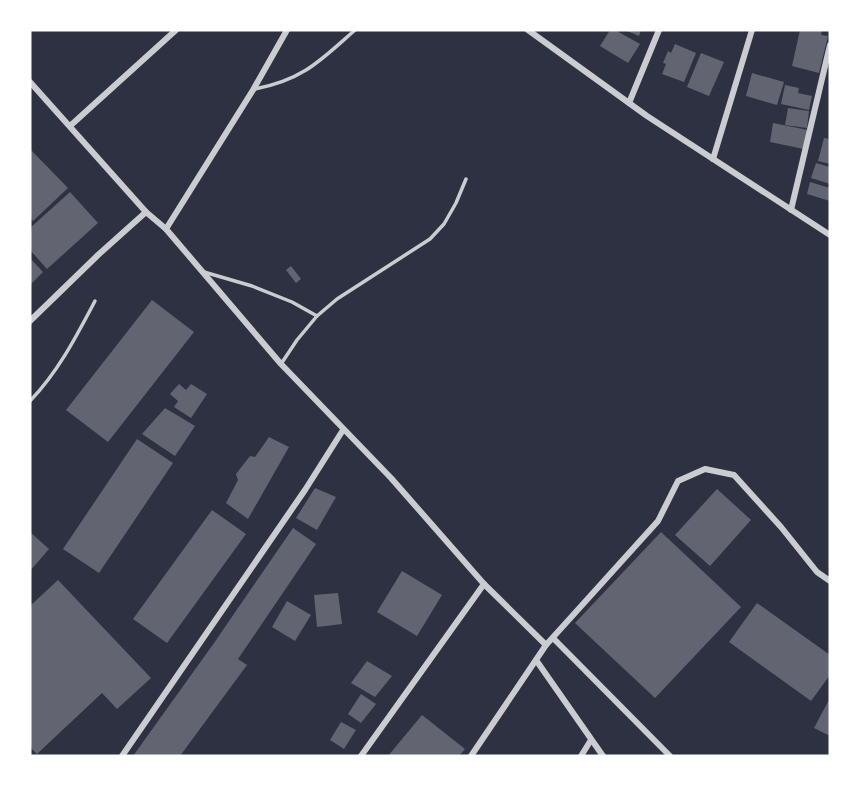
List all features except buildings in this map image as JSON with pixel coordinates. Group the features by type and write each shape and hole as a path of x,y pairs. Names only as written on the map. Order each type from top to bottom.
{"street":[{"path":"70,126 176,30"},
{"path":"166,229 253,90 287,30"},
{"path":"528,30 629,103 830,235"},
{"path":"629,103 659,30"},
{"path":"713,159 752,30"},
{"path":"791,210 830,45"},
{"path":"30,82 146,212 166,229 281,364 391,478 484,584 546,645"},
{"path":"30,321 146,212"},
{"path":"122,756 305,490 343,430"},
{"path":"471,756 546,645 658,521 678,481 705,469 734,475 817,572 830,580"},
{"path":"361,756 484,584"},
{"path":"553,638 670,756"},
{"path":"536,660 604,756"},
{"path":"581,756 592,740"}],"lane":[{"path":"253,90 290,80 318,63 355,30"},
{"path":"281,364 317,316 337,299 430,239 444,224 466,179"},
{"path":"202,271 252,286 317,316"},
{"path":"30,401 60,363 95,301"}]}
